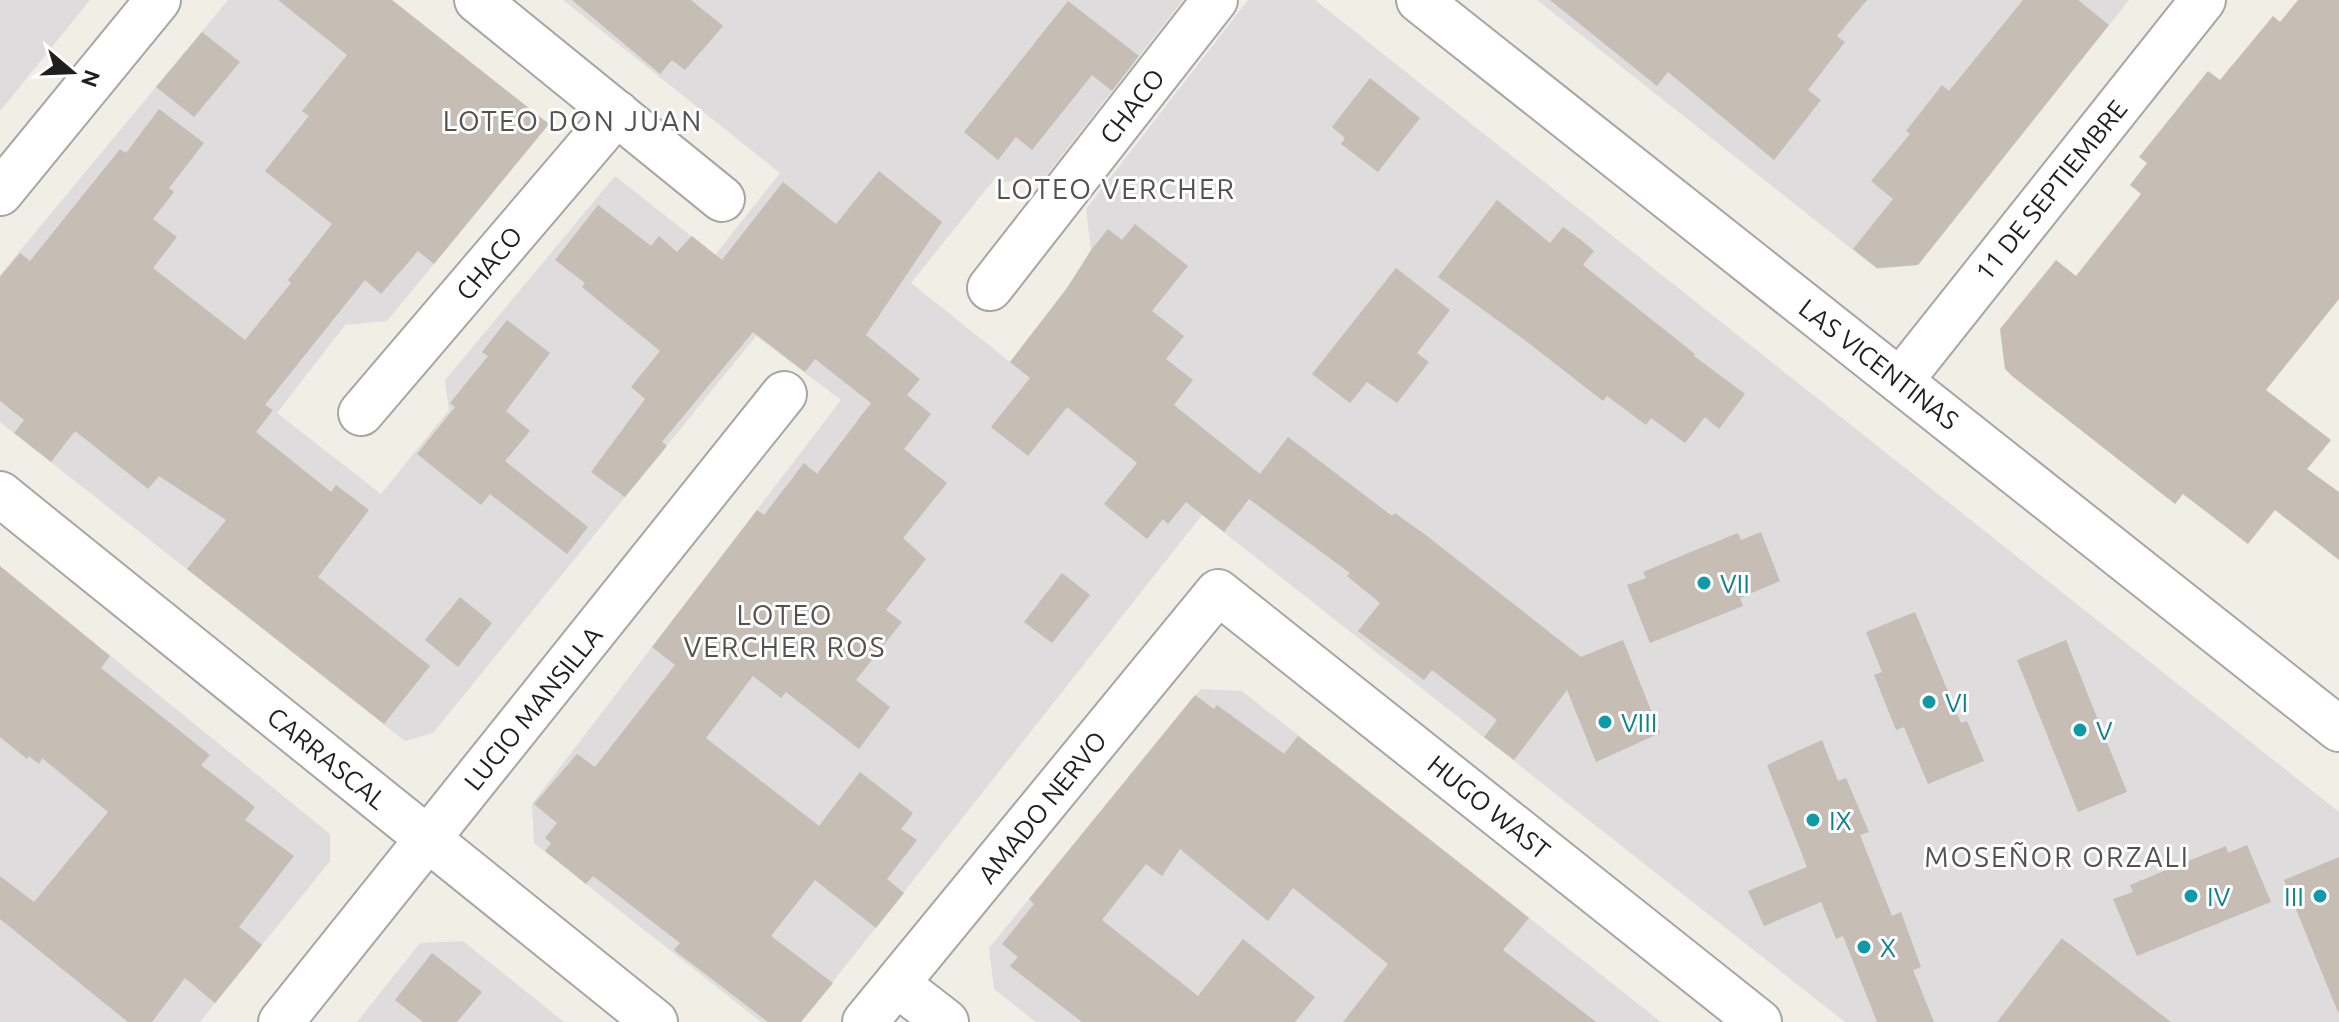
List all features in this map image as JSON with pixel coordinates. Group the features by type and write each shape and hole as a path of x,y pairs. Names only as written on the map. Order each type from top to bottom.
{"street":[{"path":"0,193 158,0"},
{"path":"477,0 722,199"},
{"name":"CHACO","path":"990,288 1215,0"},
{"name":"LAS VICENTINAS","path":"1419,0 2339,729"},
{"name":"11 DE SEPTIEMBRE","path":"1900,381 2203,0"},
{"name":"CHACO","path":"361,413 617,113"},
{"name":"LUCIO MANSILLA","path":"281,1022 784,394"},
{"name":"CARRASCAL","path":"0,494 655,1022"},
{"name":"AMADO NERVO","path":"865,1022 1218,592"},
{"name":"HUGO WAST","path":"1218,592 1759,1022"},
{"path":"897,984 946,1022"}],"shaded area":[{"path":"0,0 90,0 0,111"},
{"path":"228,0 392,0 549,124 387,321 345,325 277,413 381,494 449,410 445,380 615,176 715,255 780,173 563,0 1183,0 1045,177 1004,182 996,177 911,283 1010,362 1094,253 1091,250 1086,209 1248,0 1315,0 2339,812 2339,1022 2171,1022 2063,938 1997,1022 1845,1022 1202,515 801,1022 761,1022 534,843 532,804 841,400 756,336 433,733 405,741 0,422 0,275"},
{"path":"1537,0 2129,0 1918,265 1877,269"},
{"path":"0,566 330,834 330,861 200,1022 0,1022"},
{"path":"1201,689 1242,691 1661,1022 1036,1022 994,989 989,948"},
{"path":"463,941 564,1022 357,1022 420,943"}],"building":[{"path":"278,0 392,0 549,124 434,264 418,251 381,294 365,280 265,405 273,410 256,432 331,492 336,485 369,510 318,577 430,666 384,724 187,569 226,520 159,476 148,489 75,431 51,462 14,433 24,420 0,401 0,277 20,253 30,261 120,149 126,153 159,109 204,143 169,188 174,192 153,219 177,237 153,268 245,340 291,283 288,280 332,224 265,171 309,116 302,111 347,55"},
{"path":"572,0 691,0 723,26 685,70 672,60 660,74"},
{"path":"1550,0 1867,0 1837,36 1845,42 1808,90 1821,100 1774,160 1668,72 1657,86"},
{"path":"2023,0 2078,0 2109,25 1918,265 1877,268 1853,249 1893,199 1871,181 1910,134 1906,131 1942,85 1949,91"},
{"path":"2298,0 2339,0 2339,299 2266,390 2331,440 2307,469 2339,492 2339,560 2275,510 2248,544 2183,494 2175,504 2005,369 2000,329 2056,260 2076,276 2141,194 2130,185 2147,163 2139,157 2208,71 2220,80 2273,16 2280,22"},
{"path":"1068,1 1139,56 1112,91 1092,75 1032,150 1016,137 998,160 964,132"},
{"path":"202,32 240,62 194,117 156,87"},
{"path":"1370,78 1420,118 1378,172 1341,144 1345,138 1332,127"},
{"path":"879,171 942,222 866,335 920,379 907,395 931,414 904,449 947,483 903,538 926,559 886,610 902,622 856,680 890,707 859,749 786,692 781,698 753,676 706,738 819,826 860,772 913,813 901,829 917,840 887,879 904,893 876,928 815,880 771,936 833,983 801,1022 768,1022 674,950 680,943 593,876 586,884 545,851 551,843 545,838 557,823 534,804 577,754 595,767 675,665 652,647 757,510 764,515 804,463 817,474 871,403 815,359 805,372 753,332 662,442 667,446 625,497 591,472 645,399 631,387 660,351 582,287 585,283 555,260 598,205 651,246 659,236 677,252 692,236 722,260 783,182 836,224"},
{"path":"1497,200 1550,243 1563,227 1580,239 1594,251 1583,265 1745,394 1719,429 1705,417 1685,443 1651,418 1646,425 1607,396 1603,401 1438,277"},
{"path":"1135,224 1188,266 1152,311 1184,336 1166,359 1193,380 1174,405 1260,474 1288,437 1392,516 1395,513 1427,536 1581,657 1623,640 1660,733 1596,762 1567,690 1514,760 1484,737 1497,720 1432,670 1424,680 1358,631 1380,603 1347,576 1350,573 1249,499 1224,532 1186,502 1168,524 1163,519 1147,539 1104,504 1137,463 1067,407 1028,456 991,427 1030,378 1010,362 1108,229 1122,240"},
{"path":"1396,268 1450,310 1417,353 1429,362 1397,403 1367,382 1350,403 1312,374"},
{"path":"507,320 550,353 506,411 530,431 505,461 588,527 567,554 490,494 481,505 417,454 455,407 450,403 488,356 482,352"},
{"name":"VII","path":"1761,532 1780,581 1740,598 1743,606 1650,643 1627,585 1646,578 1643,572 1738,533 1741,540"},
{"path":"0,566 110,656 101,668 210,755 201,765 255,807 245,820 294,856 239,927 262,945 215,1003 185,978 152,1022 128,1022 0,919 0,876 34,902 108,812 42,758 39,764 29,756 27,759 0,737"},
{"path":"1062,573 1090,595 1052,643 1024,622"},
{"path":"460,597 492,623 458,667 425,640"},
{"name":"VI","path":"1915,612 1961,723 1967,721 1984,761 1928,784 1904,727 1896,730 1874,675 1882,672 1866,632"},
{"name":"V","path":"2066,640 2127,792 2078,812 2017,660"},
{"path":"1195,695 1214,709 1217,705 1284,754 1298,736 1529,918 1503,950 1596,1022 1343,1022 1388,964 1293,888 1268,921 1180,849 1162,876 1146,864 1102,920 1198,996 1243,939 1315,997 1295,1022 1082,1022 1010,966 1018,957 1002,944 1034,904 1029,899"},
{"path":"1822,740 1838,781 1846,778 1869,832 1860,835 1892,916 1901,912 1921,967 1913,970 1934,1022 1877,1022 1843,936 1836,939 1821,902 1764,926 1748,891 1807,867 1767,765"},
{"name":"IV","path":"2247,845 2271,902 2137,956 2113,899 2133,892 2130,885 2193,859 2226,846 2228,853"},
{"path":"2339,857 2339,1011 2338,1012 2284,880"},
{"path":"2062,938 2079,951 2171,1022 1997,1022"},
{"path":"432,953 482,992 457,1022 423,1022 395,1000"}],"place":[{"name":"VII","path":"1704,583"},
{"name":"VI","path":"1929,702"},
{"name":"VIII","path":"1605,722"},
{"name":"V","path":"2080,730"},
{"name":"IX","path":"1813,820"},
{"name":"IV","path":"2191,896"},
{"name":"III","path":"2320,896"},
{"name":"X","path":"1864,947"}],"district":[{"name":"LOTEO DON JUAN","path":"573,120"},
{"name":"LOTEO VERCHER","path":"1116,188"},
{"name":"LOTEO VERCHER ROS","path":"785,630"},
{"name":"MOSEÑOR ORZALI","path":"2057,856"}]}
